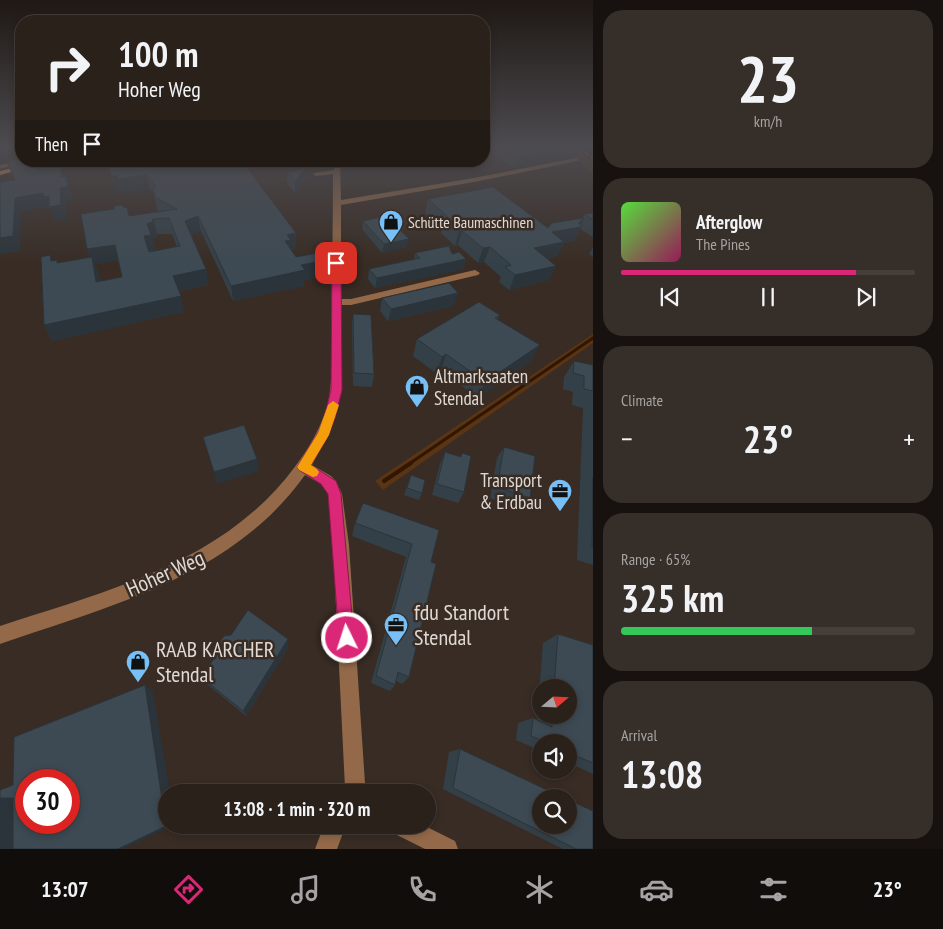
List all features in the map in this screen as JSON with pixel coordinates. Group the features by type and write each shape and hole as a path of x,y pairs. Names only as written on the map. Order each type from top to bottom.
{"street":[{"name":"Hoher Weg","path":"0,636 147,584 187,566 214,551 264,514 303,467 323,435 334,403 337,375 337,187"},
{"path":"337,203 438,187"},
{"path":"336,302 351,302 475,273"},
{"path":"303,467 326,480 331,485 335,494 342,565 355,784"},
{"path":"326,849 332,834"},
{"path":"418,834 447,849"}],"shaded area":[{"path":"593,334 593,343 383,490 375,481"}],"building":[{"path":"0,187 68,187 60,188 61,205 49,207 49,196 44,197 43,193 15,198 13,236 0,238"},
{"path":"155,187 261,187 296,233 287,235 291,240 285,241 296,257 317,253 323,261 301,265 305,270 231,286 198,216 185,221 206,269 173,276 181,296 44,325 41,257 50,255 51,261 57,260 57,263 92,257 96,282 122,277 115,245 87,249 81,214 114,209 114,206 123,205 124,208 127,207 129,216 177,209 155,197 153,192","holes":["169,218 180,246 149,252 144,236 151,235 147,224 152,222 153,219"]},
{"path":"493,187 548,228 552,223 584,218 578,224 581,224 581,227 552,232 564,242 534,248 556,266 515,275 505,267 511,265 490,247 483,248 462,231 459,231 445,219 449,218 428,199"},
{"path":"593,213 593,220 585,214"},
{"path":"386,216 409,239 384,244 363,221"},
{"path":"449,246 452,254 459,252 466,259 377,278 369,269 420,258 415,253"},
{"path":"449,283 458,293 391,309 382,298"},
{"path":"479,302 500,315 495,318 540,345 485,382 446,354 442,357 417,339"},
{"path":"353,314 371,315 374,374 354,373"},
{"path":"574,361 593,365 593,391 584,389 584,376 573,373"},
{"path":"244,425 257,459 214,472 203,437"},
{"path":"504,447 535,456 530,498 497,487"},
{"path":"445,452 461,457 462,453 471,456 464,492 437,484"},
{"path":"411,475 425,480 422,493 407,488"},
{"path":"593,478 593,548 592,547"},
{"path":"363,503 439,530 431,562 436,564 409,677 398,672 395,685 376,676 412,544 355,523"},
{"path":"248,610 288,639 243,711 201,677 221,649 219,643 224,636 231,635"},
{"path":"558,634 593,645 593,763 577,756 577,734 532,734 531,736 532,724 546,724 552,727 552,724 578,724 578,679 555,679"},
{"path":"145,685 160,784 158,784 158,830 118,849 13,849 13,798 0,798 0,790 13,785 14,737"},
{"path":"460,749 545,789 532,789 532,827 453,788"},
{"path":"577,804 593,811 593,849 576,849 546,834 577,834"}],"waterway":[{"path":"409,464 593,338"},
{"path":"384,481 411,463"}],"slow traffic":[{"path":"313,472 303,467 323,435 333,405"}],"place":[{"name":"Schütte Baumaschinen","path":"391,243"},
{"name":"Altmarksaaten Stendal","path":"417,408"},
{"name":"Transport & Erdbau","path":"560,512"},
{"name":"fdu Standort Stendal","path":"396,646"},
{"name":"RAAB KARCHER Stendal","path":"138,683"}],"route":[{"path":"336,263 337,375 334,403 323,435 303,467 326,480 331,485 335,494 347,638"}]}
